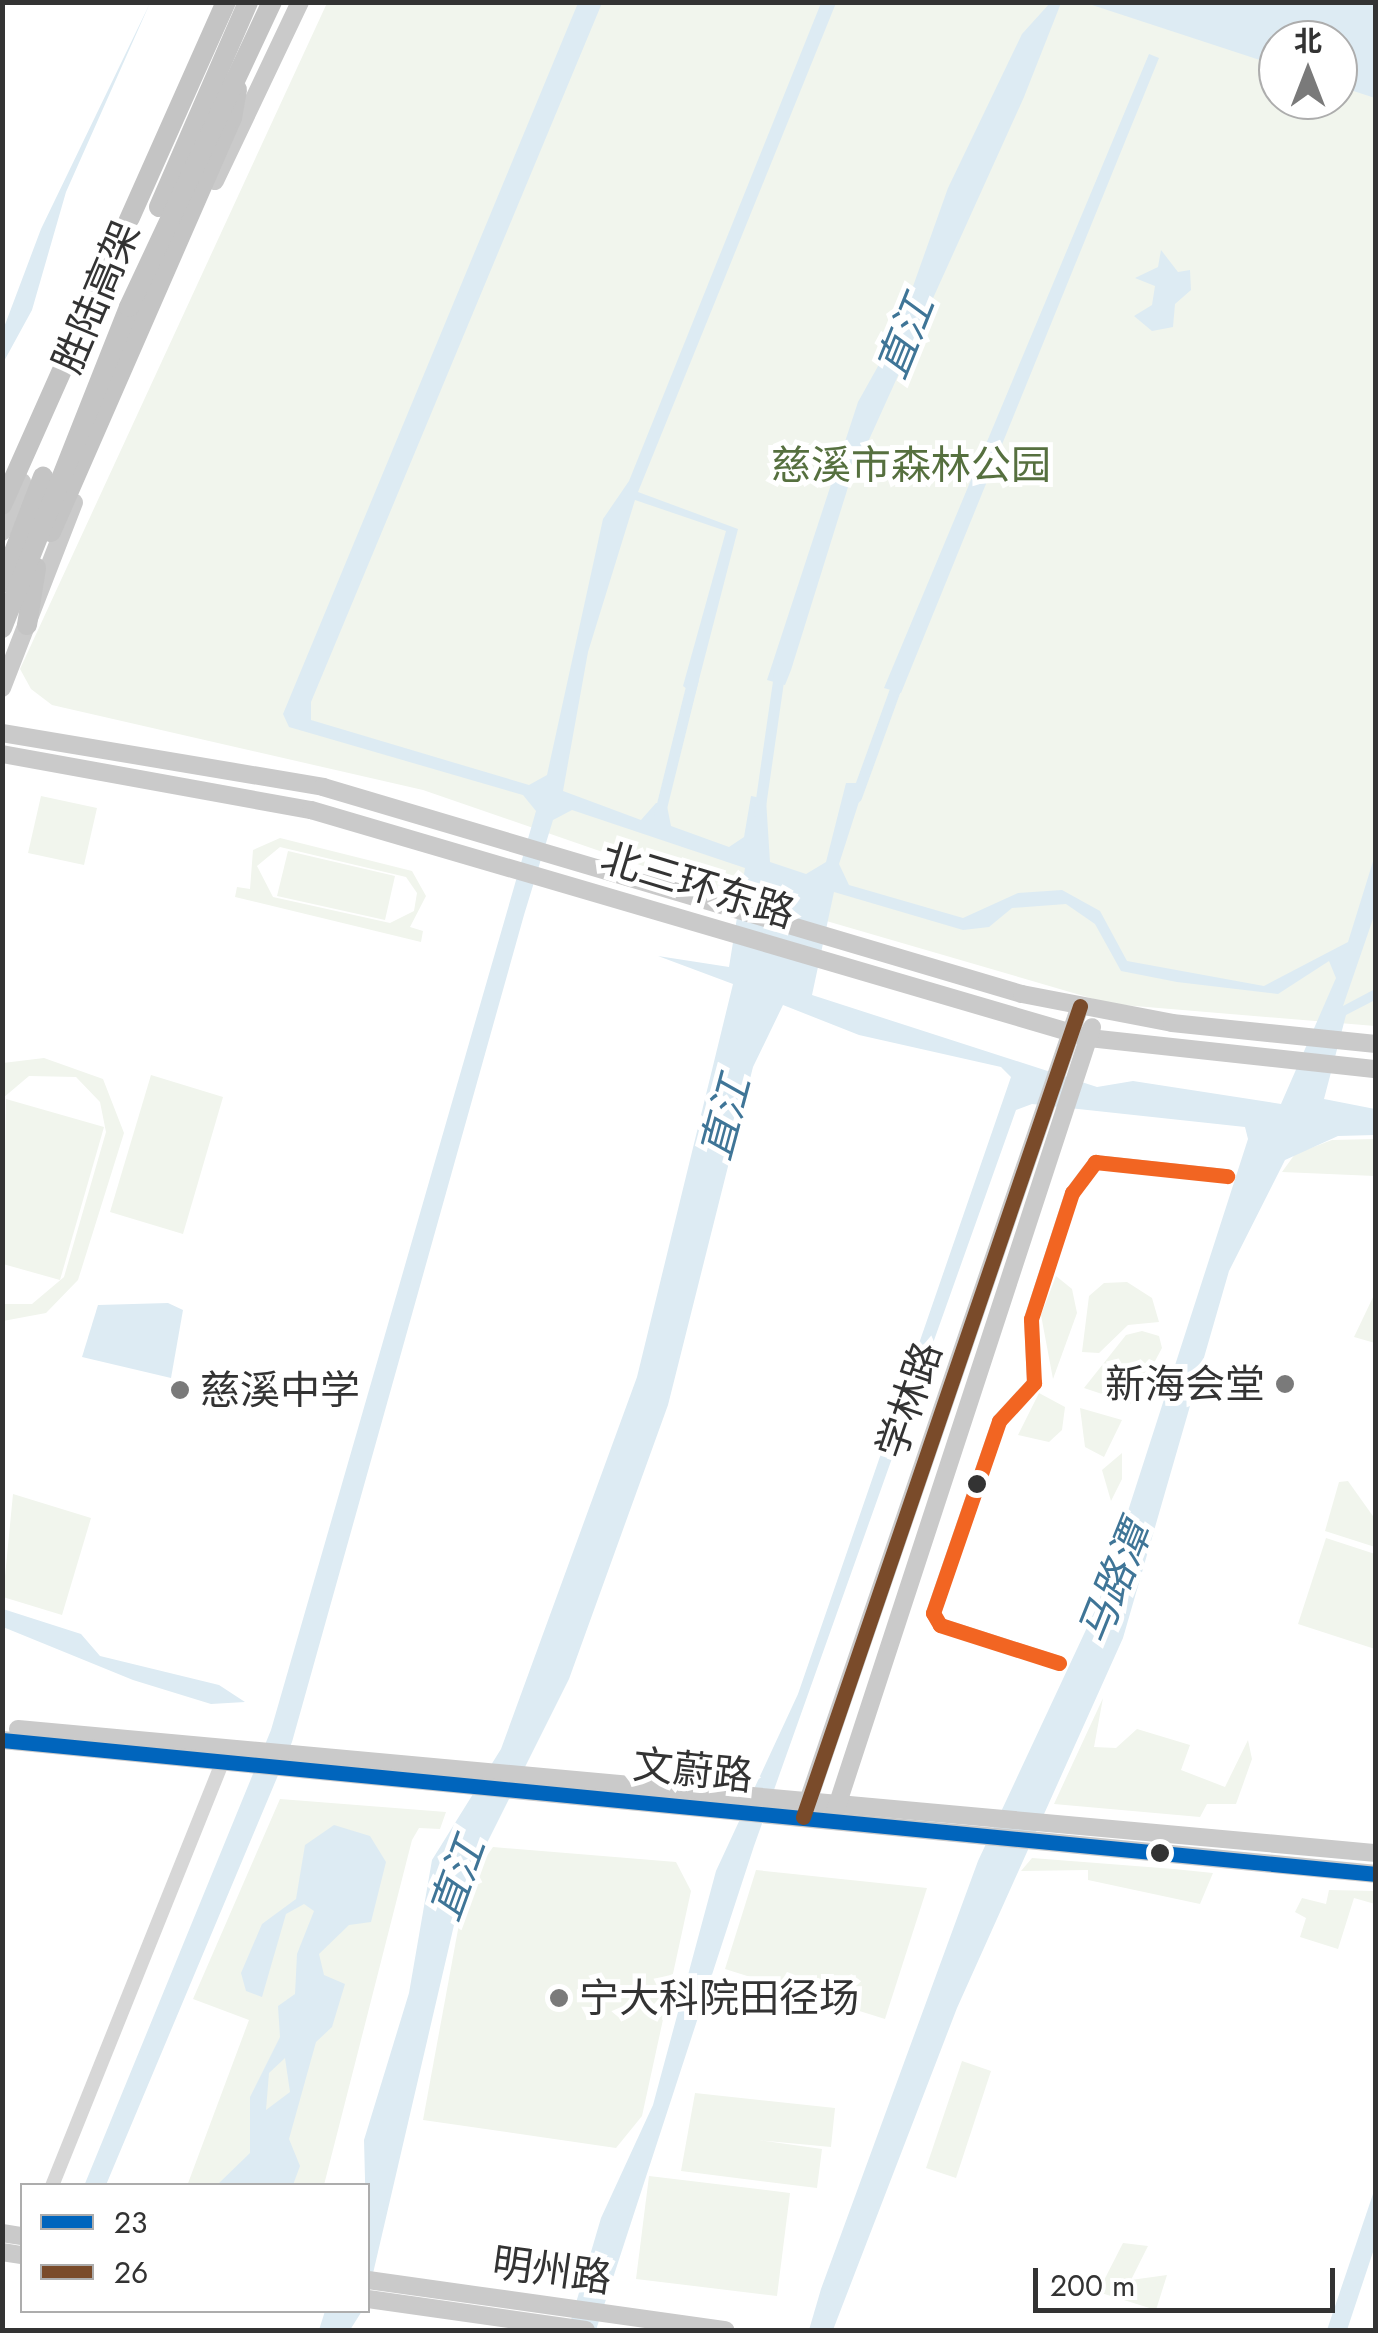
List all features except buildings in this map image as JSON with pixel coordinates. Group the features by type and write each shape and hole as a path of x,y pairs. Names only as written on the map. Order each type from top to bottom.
{"highway":[{"path":"2,505 226,2"},
{"name":"胜陆高架","path":"2,583 248,2"},
{"name":"胜陆高架","path":"2,628 129,307 272,2"},
{"path":"27,624 46,542 232,118 240,68"}],"main road":[{"path":"2,532 236,2"},
{"path":"2,688 127,362 300,2"},
{"name":"北三环东路","path":"2,733 323,787 1089,1008 1376,1044"},
{"name":"北三环东路","path":"2,754 311,810 1080,1035 1376,1069"},
{"name":"学林路","path":"796,1807 1089,1008"},
{"name":"学林路","path":"835,1811 1077,1077 1080,1035"},
{"name":"文蔚路","path":"2,1728 991,1826 1376,1853"},
{"name":"文蔚路","path":"2,1740 224,1760 261,1755"},
{"name":"文蔚路","path":"1037,1830 1376,1874"},
{"name":"明州路","path":"373,2290 586,2330"},
{"name":"明州路","path":"373,2290 726,2330"}],"street":[{"path":"1059,1663 940,1625 933,1614 999,1421 1034,1383 1031,1319 1072,1193 1094,1162 1227,1176"},
{"path":"53,2183 224,1760"}],"green space":[{"name":"慈溪市森林公园","path":"327,3 1375,3 1375,1026 1111,1004 669,875 423,790 52,705 31,689 20,669"},
{"path":"41,796 97,808 84,865 28,853"},
{"path":"280,838 412,871 426,896 410,927 423,931 421,942 235,897 237,887 250,889 253,850","holes":["280,847 406,877 417,893 414,911 390,923 273,897 257,866"]},
{"path":"288,851 395,876 385,920 277,896"},
{"path":"44,1058 103,1079 124,1133 78,1280 46,1313 3,1321 3,1304 32,1304 64,1277 106,1132 100,1102 76,1077 29,1076 3,1098 3,1063"},
{"path":"151,1075 223,1097 183,1234 110,1212"},
{"path":"6,1099 104,1127 60,1280 3,1264"},
{"path":"1375,1139 1375,1176 1282,1172 1295,1154 1332,1140"},
{"path":"1056,1276 1072,1289 1077,1313 1053,1379 1041,1315"},
{"path":"1127,1282 1152,1298 1159,1322 1128,1325 1099,1353 1082,1352 1089,1296 1104,1283"},
{"path":"1376,1293 1375,1343 1354,1337"},
{"path":"1142,1331 1159,1336 1162,1348 1132,1404 1084,1388 1126,1335"},
{"path":"1039,1393 1065,1407 1062,1430 1049,1442 1018,1435"},
{"path":"1080,1408 1122,1420 1104,1457 1085,1447"},
{"path":"1122,1453 1122,1479 1111,1501 1102,1470"},
{"path":"1348,1481 1375,1519 1375,1547 1325,1531 1339,1482"},
{"path":"13,1494 91,1518 62,1615 3,1597"},
{"path":"1326,1538 1375,1554 1375,1649 1298,1624"},
{"path":"1103,1698 1094,1747 1116,1748 1137,1729 1190,1745 1181,1770 1225,1787 1248,1740 1252,1759 1236,1804 1207,1804 1200,1817 1054,1804"},
{"path":"280,1799 446,1812 440,1829 419,1828 412,1840 325,2183 188,2183 249,2020 193,1999"},
{"name":"宁大科院田径场","path":"493,1847 676,1862 691,1891 642,2116 616,2148 423,2120 466,1886"},
{"path":"1032,1858 1213,1873 1200,1904 1088,1880 1088,1870 1021,1871"},
{"path":"756,1870 927,1888 885,2019 725,1969"},
{"path":"1329,1890 1375,1891 1375,1904 1354,1898 1338,1949 1300,1937 1306,1918 1295,1912 1302,1898 1326,1904"},
{"path":"962,2061 991,2071 956,2178 926,2168"},
{"path":"695,2093 835,2108 831,2147 758,2140 822,2149 817,2188 681,2171"},
{"path":"649,2176 790,2193 777,2296 636,2279"},
{"path":"1123,2243 1148,2246 1131,2280 1167,2275 1156,2310 1098,2292"}],"water":[{"path":"150,3 66,192 32,310 3,363 3,330 41,229"},
{"name":"马路潭","path":"578,3 602,3 311,702 311,720 529,785 547,775 603,519 629,481 821,3 836,3 638,492 738,529 695,695 683,686 726,531 635,500 588,652 563,791 641,820 656,803 667,806 671,826 729,847 744,837 751,796 766,799 770,862 806,874 826,862 846,783 865,783 839,864 849,885 963,918 1018,893 1062,890 1100,911 1127,961 1264,986 1348,942 1375,855 1375,913 1343,1006 1375,989 1375,1000 1346,1015 1324,1099 1375,1109 1375,1135 1338,1136 1285,1160 1229,1271 1123,1638 957,2008 833,2330 809,2330 821,2289 978,1861 1098,1604 1248,1139 1245,1127 1032,1104 1016,1110 754,1846 596,2330 568,2330 601,2218 653,2105 716,1871 798,1694 1011,1077 1001,1067 859,1035 783,1005 753,1067 668,1405 569,1679 461,1895 370,2286 370,2183 365,2183 364,2140 409,1993 432,1860 501,1749 637,1377 733,984 658,956 729,967 745,868 572,810 553,820 292,1742 107,2183 85,2183 271,1730 536,811 523,795 289,727 283,714","holes":["834,892 963,930 989,927 1012,908 1066,904 1095,924 1121,971 1278,994 1329,961 1336,978 1281,1104 1133,1081 1097,1087 812,995"]},
{"path":"1050,3 1061,3 1024,97 849,484 785,685 767,680 858,402 896,334 948,188 1022,34"},
{"path":"1086,3 1375,3 1375,98 1358,92 1358,20 1258,20 1258,59"},
{"path":"1149,54 1159,58 901,693 884,688"},
{"path":"1161,250 1178,272 1190,270 1191,290 1175,304 1173,327 1152,331 1134,316 1152,305 1155,286 1135,278 1158,267"},
{"path":"168,1303 183,1310 171,1378 82,1357 98,1305"},
{"path":"3,1609 81,1634 100,1656 219,1685 245,1702 211,1704 133,1680 3,1627"},
{"path":"334,1825 370,1836 386,1862 371,1922 349,1925 319,1954 324,1975 345,1984 332,2027 316,2042 289,2139 300,2166 294,2183 219,2183 250,2153 250,2097 280,2037 278,2006 295,1994 297,1954 314,1911 304,1904 286,1914 262,1997 246,1991 241,1973 262,1924 296,1899 305,1845","holes":["285,2058 290,2092 266,2110 269,2073"]},
{"path":"1375,2188 1375,2246 1347,2330 1327,2330"},
{"path":"324,2313 361,2313 350,2330 319,2330"}],"waterway":[{"name":"直江","path":"759,813 780,668"},
{"path":"856,797 899,678"},
{"path":"659,816 693,679"}],"transit line":[{"name":"26","path":"803,1817 1080,1006"},
{"path":"1059,1663 940,1625 933,1613 999,1421 1034,1383 1031,1319 1072,1193 1095,1162 1227,1176"},
{"name":"23","path":"2,1740 1376,1874"}],"place":[{"name":"新海会堂","path":"1285,1384"},
{"name":"慈溪中学","path":"180,1390"},
{"name":"宁大科院田径场","path":"559,1998"}]}
